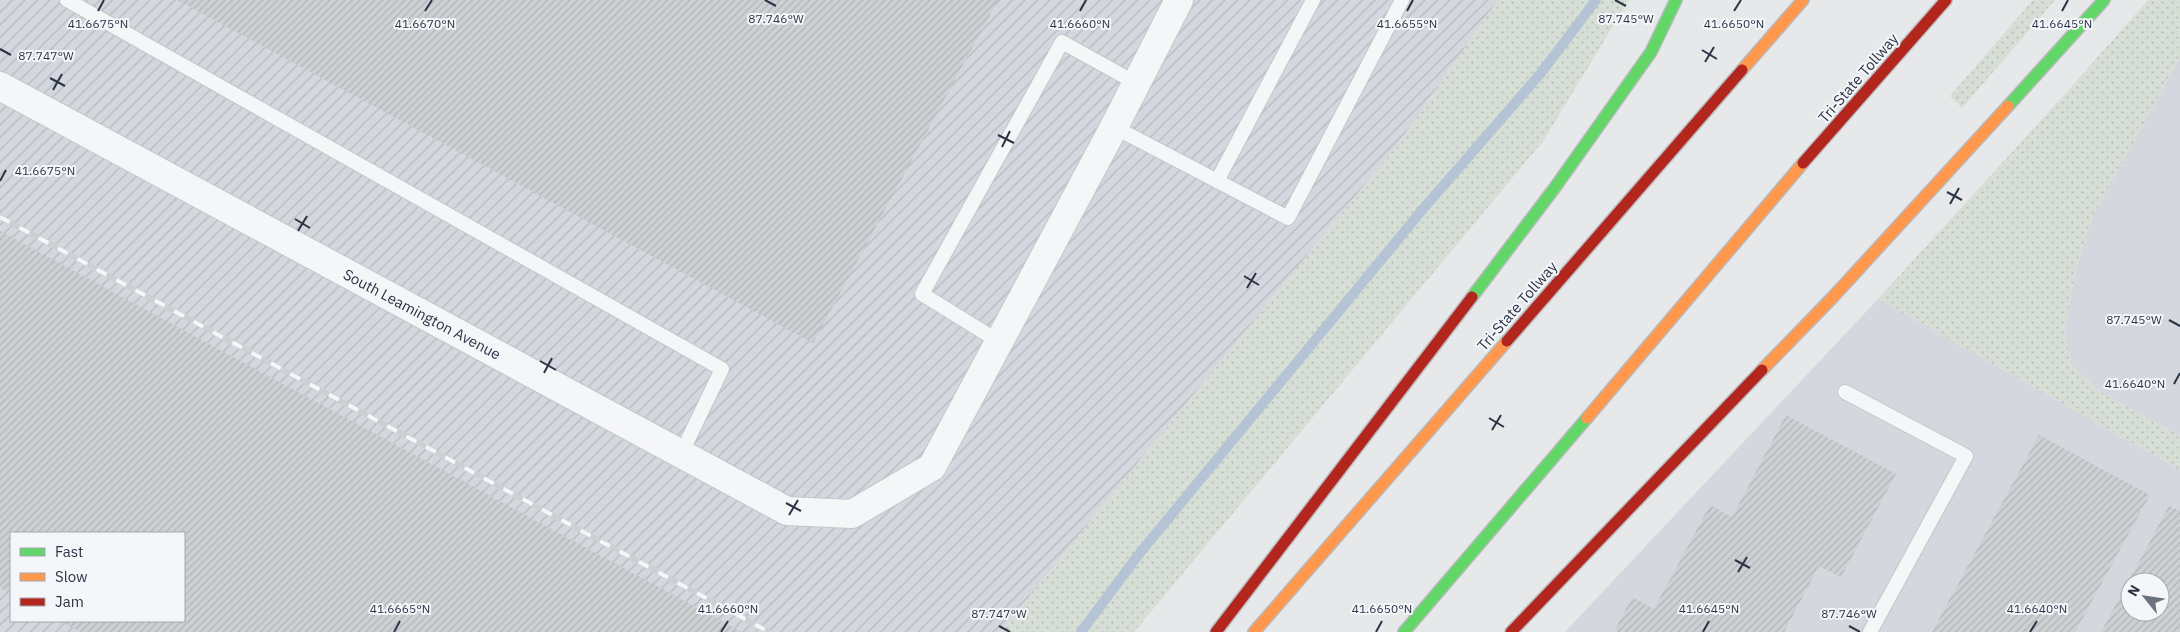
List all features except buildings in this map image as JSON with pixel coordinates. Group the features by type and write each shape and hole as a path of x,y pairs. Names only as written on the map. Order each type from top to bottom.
{"highway":[{"path":"1216,632 1556,186 1651,52 1676,0"},
{"name":"Tri-State Tollway","path":"1254,632 1802,0"},
{"name":"Tri-State Tollway","path":"1404,632 1800,167 1946,0"},
{"path":"1511,632 1834,297 2104,0"}],"street":[{"path":"998,341 1114,127 1179,0"},
{"name":"South Leamington Avenue","path":"0,86 787,511 852,514 932,467 998,341"}],"lane":[{"path":"66,0 722,369 681,454"},
{"path":"1217,181 1313,0"},
{"path":"1114,127 1288,218 1402,0"},
{"path":"998,341 922,294 1062,42 1136,83"},
{"path":"1845,392 1966,456 1870,632"}],"shaded area":[{"path":"0,0 1498,0 1398,144 1000,632 0,632"},
{"path":"1498,0 1629,0 1543,141 1134,632 1000,632 1398,144"},
{"path":"2033,0 2055,0 1962,108 1950,96"},
{"path":"2148,0 2180,0 2180,58 2093,216 2076,269 2064,332 2073,366 2101,392 2180,436 2180,470 1878,299"},
{"path":"2180,58 2180,436 2101,392 2073,366 2064,332 2076,269 2093,216"},
{"path":"1878,299 2180,470 2180,632 1565,632"}],"waterway":[{"path":"1081,632 1139,554 1423,209 1541,73 1596,0"}],"railway":[{"path":"0,217 769,632"}],"traffic: fast":[{"path":"1472,297 1556,186 1651,52 1676,0"},
{"path":"2008,106 2104,0"},
{"path":"1404,632 1587,418"}],"traffic: slow":[{"path":"1742,70 1803,0"},
{"path":"1762,370 1833,297 2008,106"},
{"path":"1587,418 1803,163"},
{"path":"1254,632 1507,341"}],"traffic: jam":[{"path":"1803,163 1946,0"},
{"path":"1507,341 1742,70"},
{"path":"1216,632 1472,297"},
{"path":"1511,632 1762,370"}]}
